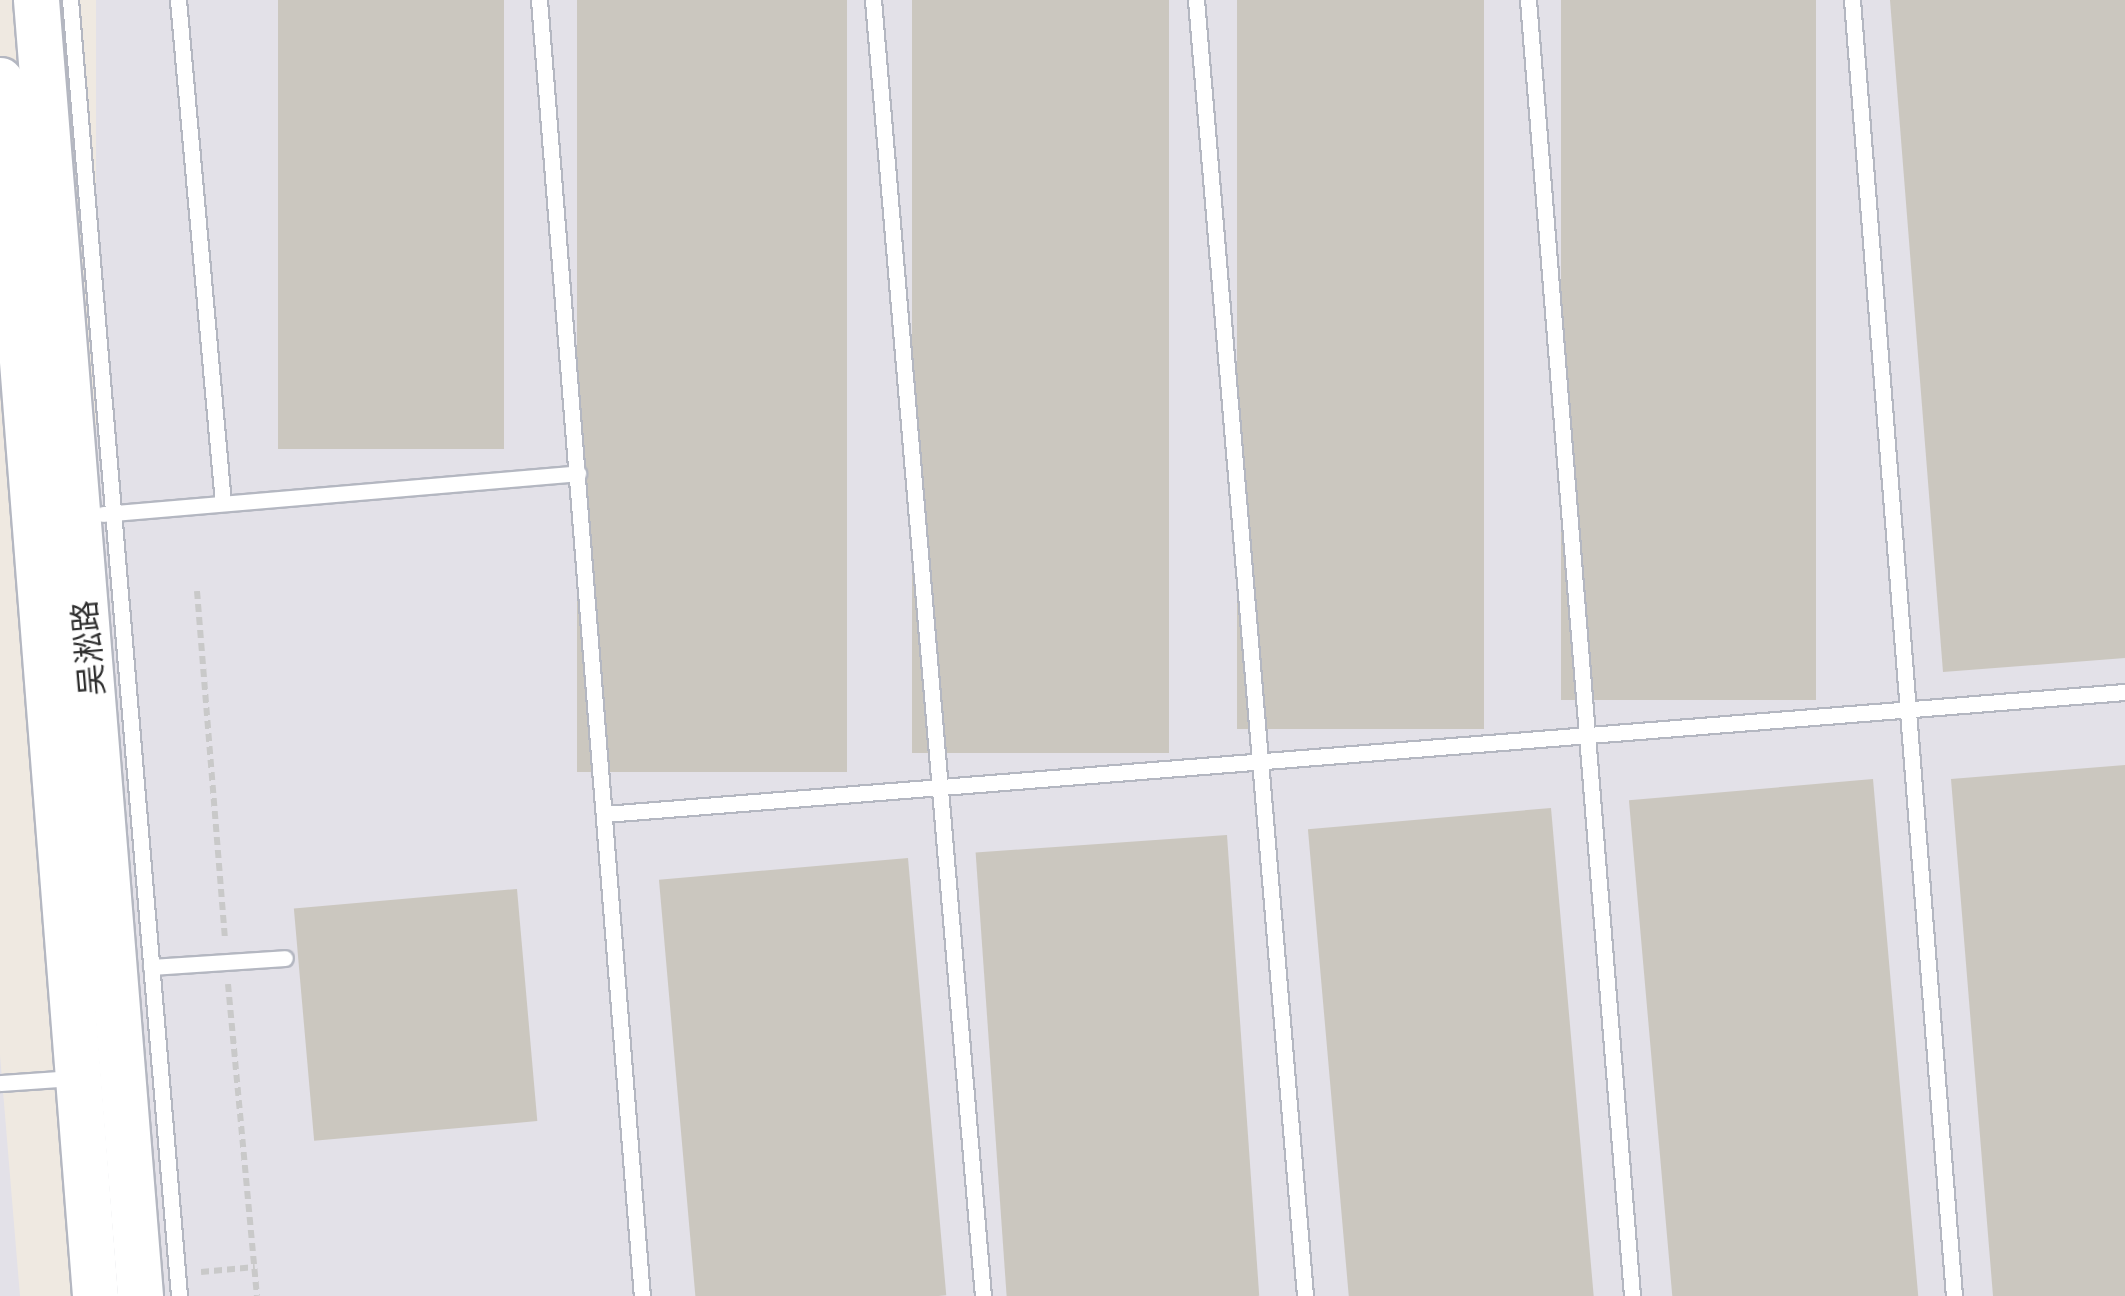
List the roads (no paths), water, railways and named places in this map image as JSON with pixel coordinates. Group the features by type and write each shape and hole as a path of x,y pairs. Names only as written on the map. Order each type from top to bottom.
{"main road":[{"name":"吴淞路","path":"36,0 75,516 158,1285"},
{"name":"吴淞路","path":"0,80 75,516 78,1078 95,1296"}],"lane":[{"path":"70,0 75,516 151,967 158,1285 179,1296"},
{"path":"178,0 223,503"},
{"path":"540,0 642,1296"},
{"path":"873,0 983,1296"},
{"path":"1196,0 1305,1296"},
{"path":"1528,0 1632,1296"},
{"path":"1852,0 1954,1296"},
{"path":"75,516 578,472"},
{"path":"605,814 2125,692"},
{"path":"151,967 285,958"},
{"path":"0,1083 78,1078"}]}
